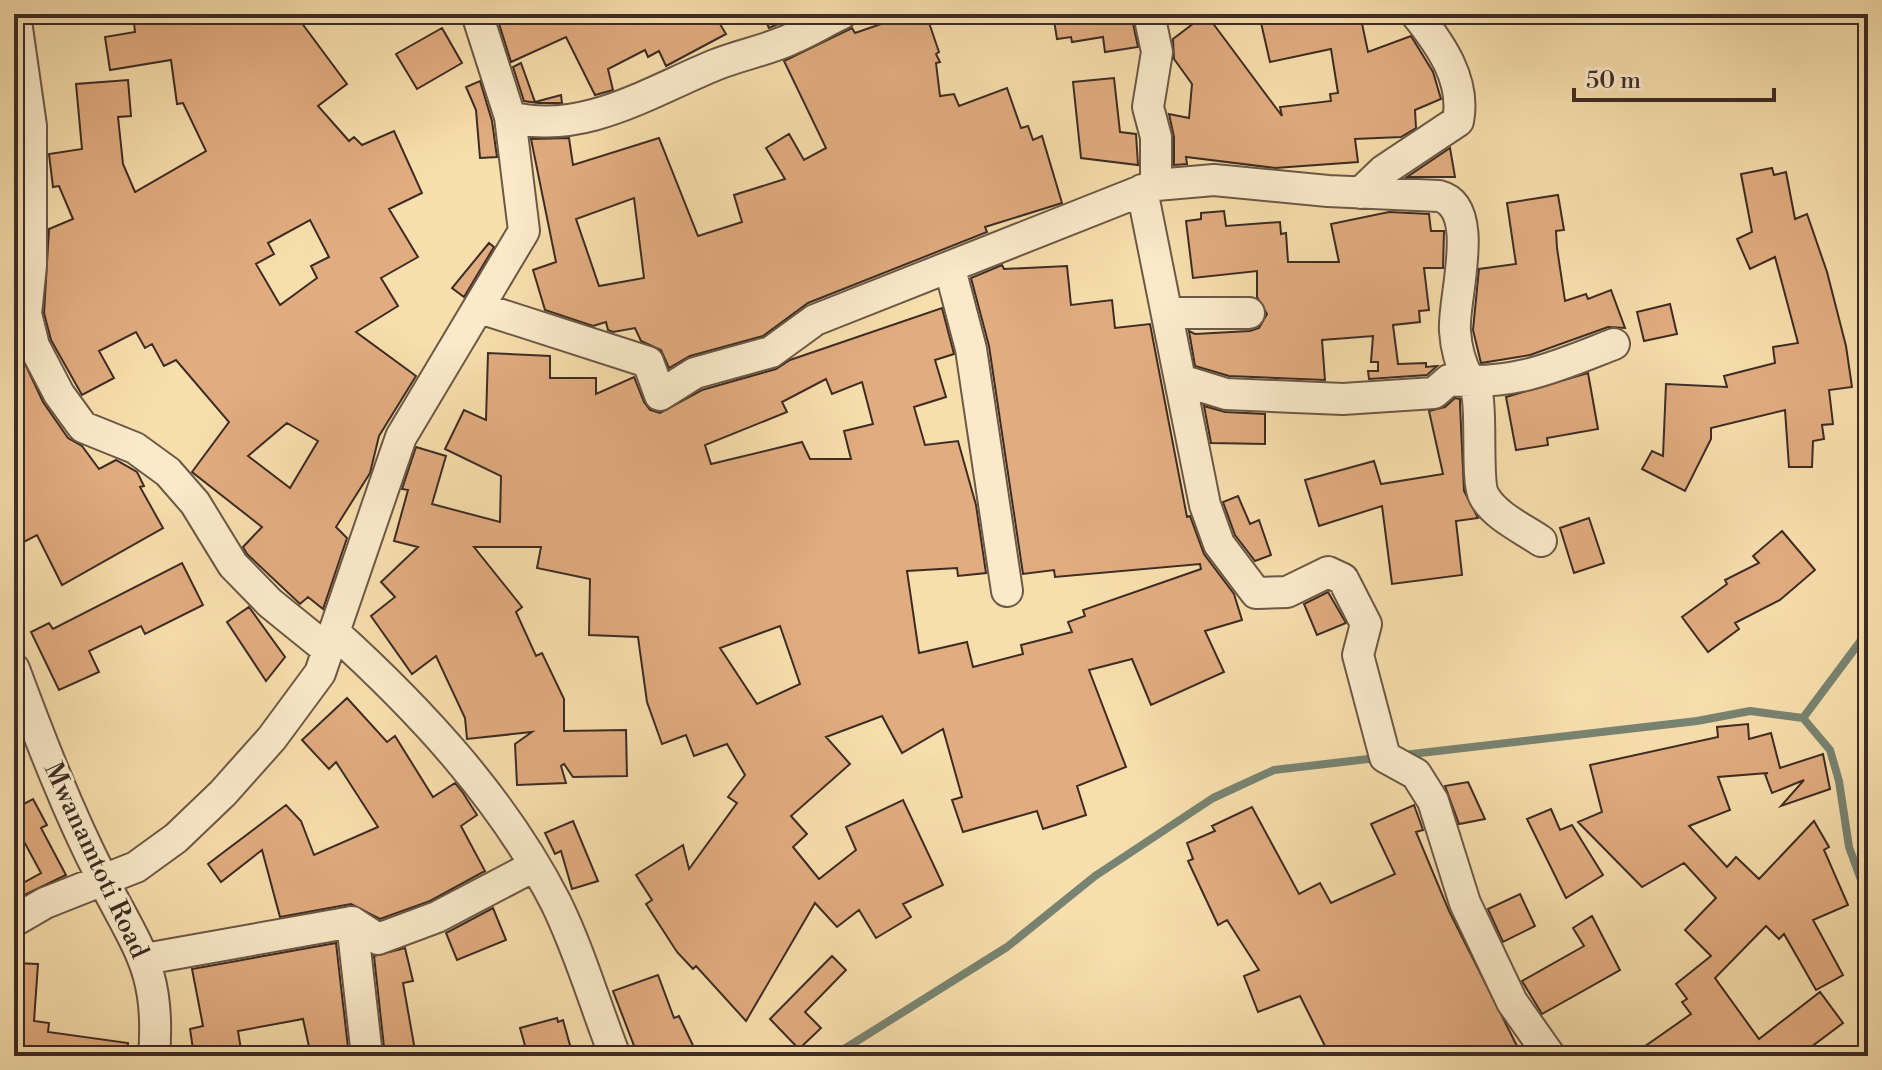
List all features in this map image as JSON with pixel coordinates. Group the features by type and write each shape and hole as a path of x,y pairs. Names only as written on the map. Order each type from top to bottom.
{"street":[{"path":"15,14 31,126 31,251 26,314 34,346 59,394 83,427 135,448 168,472 195,503 233,565 270,603 331,641 427,721 471,775 534,866 569,932 615,1056"},
{"path":"14,921 45,903 154,856 223,793 320,673 401,437 524,231 510,117 477,14"},
{"path":"510,117 537,124 587,118 743,54 790,40 841,14"},
{"path":"1149,14 1157,52 1148,107 1156,137 1149,187 1156,270 1169,313 1205,505 1219,544 1256,593 1273,595 1328,572 1339,575 1355,598 1366,624 1358,655 1385,757 1416,774 1433,801 1465,903 1512,1002 1550,1056"},
{"path":"1360,193 1383,171 1458,121 1462,101 1459,83 1416,14"},
{"path":"480,308 648,362 660,395 695,373 771,352 815,320 895,287 950,269 1149,187 1214,180 1360,193 1439,196 1451,200 1457,211 1462,235 1462,284 1454,328 1457,352 1478,396 1482,494 1493,509 1541,541"},
{"path":"950,269 971,349 1007,591"},
{"path":"1169,313 1249,313"},
{"path":"1181,380 1226,394 1343,399 1434,393 1449,380 1496,383 1539,373 1614,344"},
{"name":"Mwanamtoti Road","path":"14,669 102,879 145,959 154,993 154,1056"},
{"path":"145,959 352,922 378,939 437,917 534,866"},
{"path":"352,922 367,1056"}],"building":[{"path":"133,14 295,14 347,84 318,106 349,141 354,137 362,145 394,131 422,193 389,209 418,257 381,278 398,306 356,332 416,376 379,436 370,473 336,527 347,538 323,609 308,597 300,604 247,554 243,547 262,527 192,472 229,422 176,360 164,366 152,344 145,348 136,332 99,351 114,378 82,395 51,340 44,313 49,229 73,219 59,186 53,187 49,154 82,149 76,84 128,80 131,116 118,117 123,164 135,192 206,151 183,103 177,104 171,60 110,70 105,37 135,32","holes":["310,220 329,257 311,266 317,278 280,305 256,264 274,254 268,243","287,423 318,441 290,488 248,456"]},
{"path":"496,14 714,14 726,34 666,66 659,51 648,57 645,50 608,69 613,90 595,95 566,37 511,62"},
{"path":"762,14 802,14 769,28"},
{"path":"910,14 926,14 939,52 936,54 940,62 936,63 940,96 954,94 959,106 1007,88 1021,128 1028,126 1033,140 1042,136 1062,203 985,227 987,232 808,303 763,336 690,356 669,368 661,350 641,341 635,328 613,332 608,330 606,322 593,326 545,310 533,270 556,262 531,139 569,138 573,165 659,138 698,236 742,222 734,195 785,179 766,148 789,134 804,160 826,148 784,61 852,28 855,33","holes":["634,198 644,278 599,286 576,219"]},
{"path":"1053,14 1131,14 1138,47 1105,52 1103,37 1072,42 1071,37 1057,39"},
{"path":"1206,14 1282,116 1280,107 1331,101 1330,94 1338,93 1331,49 1270,62 1259,14 1360,14 1368,52 1411,36 1433,72 1441,99 1415,110 1416,128 1401,137 1355,139 1358,162 1275,168 1186,157 1187,164 1174,165 1174,137 1169,114 1189,118 1192,84 1174,59 1173,39"},
{"path":"442,28 462,63 417,89 396,54"},
{"path":"521,63 535,102 561,95 562,103 538,103 524,101 513,67"},
{"path":"1114,78 1120,132 1136,134 1138,165 1081,158 1073,82"},
{"path":"480,81 492,121 497,157 480,158 476,110 466,87"},
{"path":"1450,148 1455,177 1407,177"},
{"path":"1772,168 1774,175 1786,172 1795,219 1807,214 1827,272 1846,346 1852,387 1829,390 1833,424 1822,425 1824,439 1813,441 1812,467 1789,467 1785,410 1711,428 1711,439 1685,491 1642,469 1652,451 1663,456 1666,384 1727,387 1724,376 1775,363 1773,347 1798,343 1775,257 1750,269 1737,239 1752,232 1741,174"},
{"path":"1558,195 1564,230 1556,231 1557,248 1565,301 1586,294 1588,299 1611,290 1625,328 1608,327 1530,355 1481,363 1473,330 1479,269 1516,264 1507,203"},
{"path":"1224,211 1226,226 1280,222 1281,234 1286,233 1288,262 1339,262 1331,224 1389,212 1429,214 1431,231 1444,231 1443,268 1424,268 1429,310 1419,311 1420,322 1393,325 1398,364 1426,363 1426,367 1437,366 1427,375 1369,379 1368,371 1378,371 1378,362 1371,362 1373,336 1322,340 1325,380 1229,376 1195,366 1189,331 1195,334 1250,331 1259,328 1267,314 1257,297 1257,271 1193,278 1186,221 1201,219 1201,213"},
{"path":"489,243 494,247 464,297 452,288"},
{"path":"1002,265 1004,269 1067,266 1071,305 1112,300 1115,328 1150,324 1187,517 1190,516 1204,554 1234,594 1242,620 1205,631 1224,672 1151,705 1132,659 1089,670 1126,767 1077,786 1086,815 1043,829 1037,811 963,832 952,800 962,797 943,729 902,753 882,716 826,737 850,764 791,816 807,834 793,847 819,879 856,850 846,827 903,800 943,885 903,904 911,917 876,938 859,910 837,927 815,903 746,1021 696,966 693,969 677,952 646,904 652,900 636,875 683,845 689,869 737,803 728,797 745,775 727,744 694,756 686,735 662,744 647,702 638,637 589,635 590,579 537,568 541,547 474,547 522,607 516,612 536,656 542,653 564,699 564,731 626,730 627,776 573,777 564,764 561,766 566,783 517,785 515,744 532,732 467,739 465,718 436,656 412,674 371,616 395,597 381,582 418,547 394,541 408,490 402,489 416,447 446,456 432,504 500,522 501,476 445,449 464,410 486,420 488,353 550,356 550,378 596,378 596,394 634,377 644,402 650,410 660,413 702,390 776,369 790,360 942,308 954,354 935,360 946,397 914,407 925,445 958,441 976,505 986,573 958,576 957,568 907,571 919,653 967,642 973,667 1023,654 1021,645 1072,632 1068,622 1085,616 1083,610 1201,569 1200,564 1055,577 1054,570 1023,574 989,346 971,278","holes":["826,379 832,394 862,382 873,424 844,431 851,459 810,459 802,442 711,464 705,445 787,412 782,402","780,626 800,684 757,704 720,648"]},
{"path":"1670,304 1677,334 1644,341 1637,312"},
{"path":"14,340 43,402 68,438 82,446 99,469 116,460 137,472 144,486 140,487 163,528 62,585 37,535 14,547 14,523 21,519 14,504"},
{"path":"1588,373 1598,429 1547,438 1548,445 1516,450 1506,397"},
{"path":"1455,398 1460,399 1464,491 1478,518 1456,521 1462,575 1392,584 1382,506 1319,526 1305,480 1374,461 1381,484 1443,474 1429,411 1445,407"},
{"path":"1204,406 1225,412 1265,414 1265,444 1211,443"},
{"path":"1238,496 1250,524 1259,520 1271,555 1255,561 1235,535 1223,502"},
{"path":"1589,518 1604,563 1574,573 1560,528"},
{"path":"1782,531 1815,570 1780,600 1735,623 1739,629 1708,652 1682,617 1727,584 1725,580 1759,563 1753,556"},
{"path":"182,563 203,605 145,634 141,626 89,651 99,672 59,690 31,632 49,623 53,629"},
{"path":"1328,592 1346,623 1317,635 1304,604"},
{"path":"249,607 285,657 266,681 227,622"},
{"path":"347,698 387,742 395,736 433,797 455,783 463,793 477,815 461,826 485,871 430,901 380,919 351,904 280,917 262,850 221,882 208,864 286,805 301,821 314,855 378,827 336,762 329,769 302,740"},
{"path":"1748,724 1749,739 1771,733 1780,768 1823,754 1830,789 1781,806 1804,780 1772,793 1765,774 1768,773 1718,777 1730,810 1689,826 1727,867 1736,857 1759,879 1814,821 1829,847 1824,850 1848,905 1813,920 1843,975 1816,990 1784,934 1779,939 1766,926 1715,978 1759,1039 1820,992 1843,1023 1799,1056 1631,1056 1691,1014 1682,1002 1687,999 1676,984 1711,956 1685,930 1716,898 1684,863 1642,887 1578,822 1602,812 1590,765 1718,737 1717,727"},
{"path":"1468,782 1485,819 1459,824 1445,786"},
{"path":"33,799 47,825 41,828 66,875 14,900 14,888 41,873 14,823 14,809"},
{"path":"1414,805 1423,830 1416,832 1449,911 1522,1056 1330,1056 1300,996 1258,1012 1244,976 1259,970 1227,920 1218,925 1188,861 1193,859 1187,843 1215,831 1212,826 1252,807 1299,894 1320,883 1331,903 1395,874 1371,824"},
{"path":"1551,809 1560,830 1572,825 1603,875 1566,898 1527,819"},
{"path":"573,821 598,881 572,889 561,851 555,854 545,833"},
{"path":"1520,894 1535,926 1503,942 1488,909"},
{"path":"493,908 506,940 457,960 446,933"},
{"path":"1592,916 1620,970 1542,1014 1522,981 1584,946 1573,928"},
{"path":"336,943 349,1056 311,1056 303,1019 238,1031 242,1056 194,1056 190,1029 203,1026 192,969"},
{"path":"405,948 413,981 403,983 416,1056 385,1056 374,956"},
{"path":"832,956 846,970 805,1012 821,1028 799,1049 770,1019"},
{"path":"14,963 38,964 34,1021 49,1023 48,1032 128,1043 127,1056 14,1056"},
{"path":"658,975 674,1018 679,1016 698,1056 638,1056 613,991"},
{"path":"557,1018 558,1022 563,1020 573,1056 528,1056 520,1028"}],"waterway":[{"path":"1403,755 1697,721 1750,711 1803,718 1868,631"},
{"path":"1803,718 1830,750 1839,781 1849,847 1868,899"},
{"path":"833,1056 1007,947 1095,876 1213,798 1274,770 1377,758"}]}
